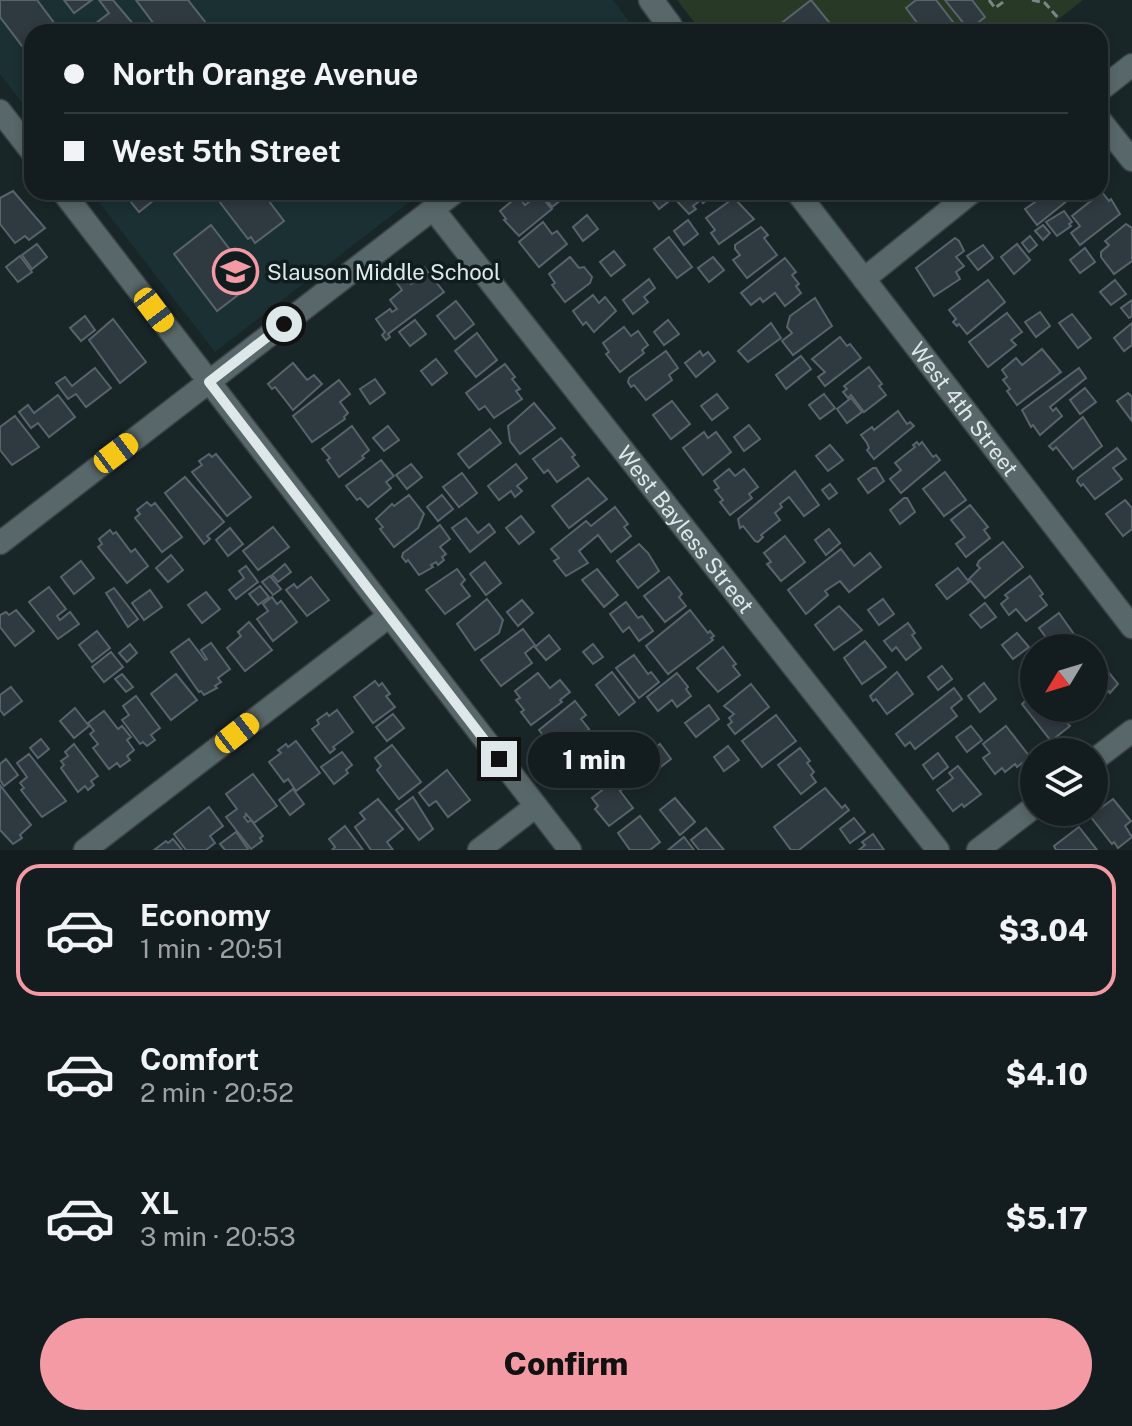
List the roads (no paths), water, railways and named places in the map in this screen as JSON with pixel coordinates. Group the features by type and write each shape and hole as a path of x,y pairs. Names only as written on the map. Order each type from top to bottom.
{"street":[{"path":"651,0 665,24"},
{"path":"1108,84 1132,65"},
{"path":"3,119 24,143"},
{"path":"1108,130 1132,160"},
{"path":"69,200 570,850"},
{"path":"0,543 445,200"},
{"name":"West 4th Street","path":"803,200 1132,627"},
{"path":"864,279 962,200"},
{"name":"West Bayless Street","path":"433,209 938,850"},
{"path":"85,850 388,617"},
{"path":"1108,749 1132,731"},
{"path":"479,850 536,806"},
{"path":"978,850 1020,818"}],"place":[{"name":"Slauson Middle School","path":"236,272"}]}
